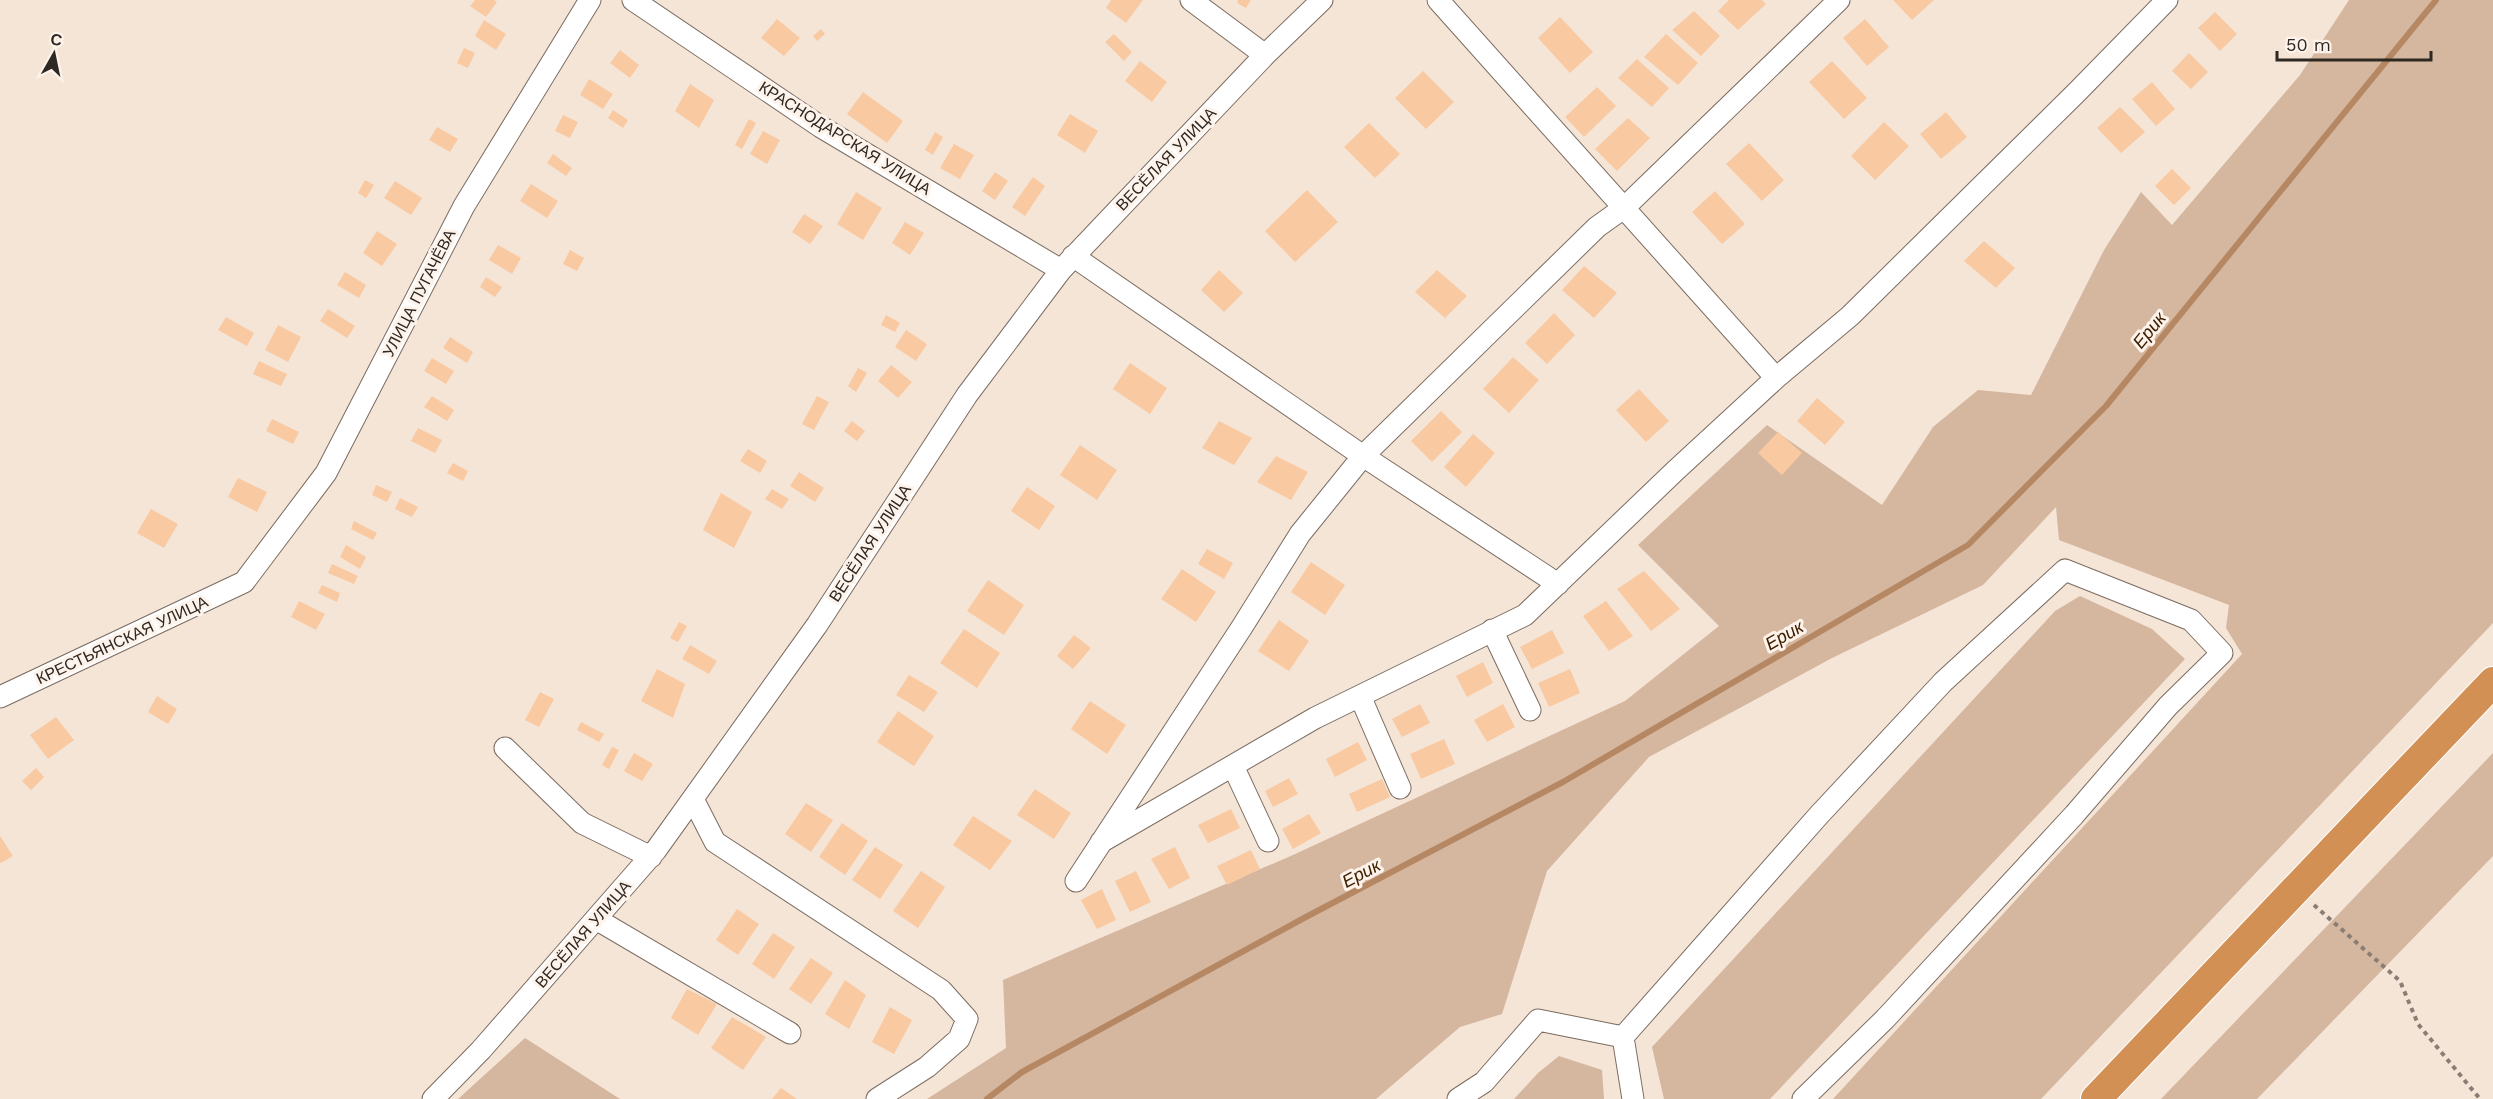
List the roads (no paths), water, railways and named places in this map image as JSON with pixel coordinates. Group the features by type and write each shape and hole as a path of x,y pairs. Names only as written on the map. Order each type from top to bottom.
{"highway":[{"path":"2096,1099 2493,682"}],"street":[{"name":"УЛИЦА ПУГАЧЁВА","path":"244,582 326,473 464,206 590,0"},
{"name":"КРАСНОДАРСКАЯ УЛИЦА","path":"633,0 821,127 1067,263 1558,584"},
{"path":"1191,0 1265,55"},
{"name":"ВЕСЁЛАЯ УЛИЦА","path":"433,1099 481,1050 651,856 817,624 967,394 1067,263 1265,55 1322,0"},
{"path":"1438,0 1776,378"},
{"path":"1076,881 1300,534 1363,456 1597,227 1625,207 1839,0"},
{"path":"1101,842 1315,718 1525,615 1776,378 1850,316 2078,92 2167,0"},
{"path":"1623,1037 1819,815 1942,682 2065,570 2191,621 2222,653 2168,706 2074,815 1885,1019 1803,1099"},
{"name":"КРЕСТЬЯНСКАЯ УЛИЦА","path":"2,693 244,582"},
{"path":"1492,630 1530,710"},
{"path":"1360,696 1400,788"},
{"path":"506,748 582,823 651,856"},
{"path":"1233,766 1268,841"},
{"path":"693,799 715,842 941,990 967,1019 959,1039 927,1067 877,1099"},
{"path":"596,919 790,1033"},
{"path":"1458,1099 1484,1082 1538,1020 1623,1037"},
{"path":"1623,1037 1633,1099"}],"waterway":[{"name":"Ерик","path":"987,1099 1022,1072 1304,918 1563,782 1968,545 2106,406 2436,0"}]}
